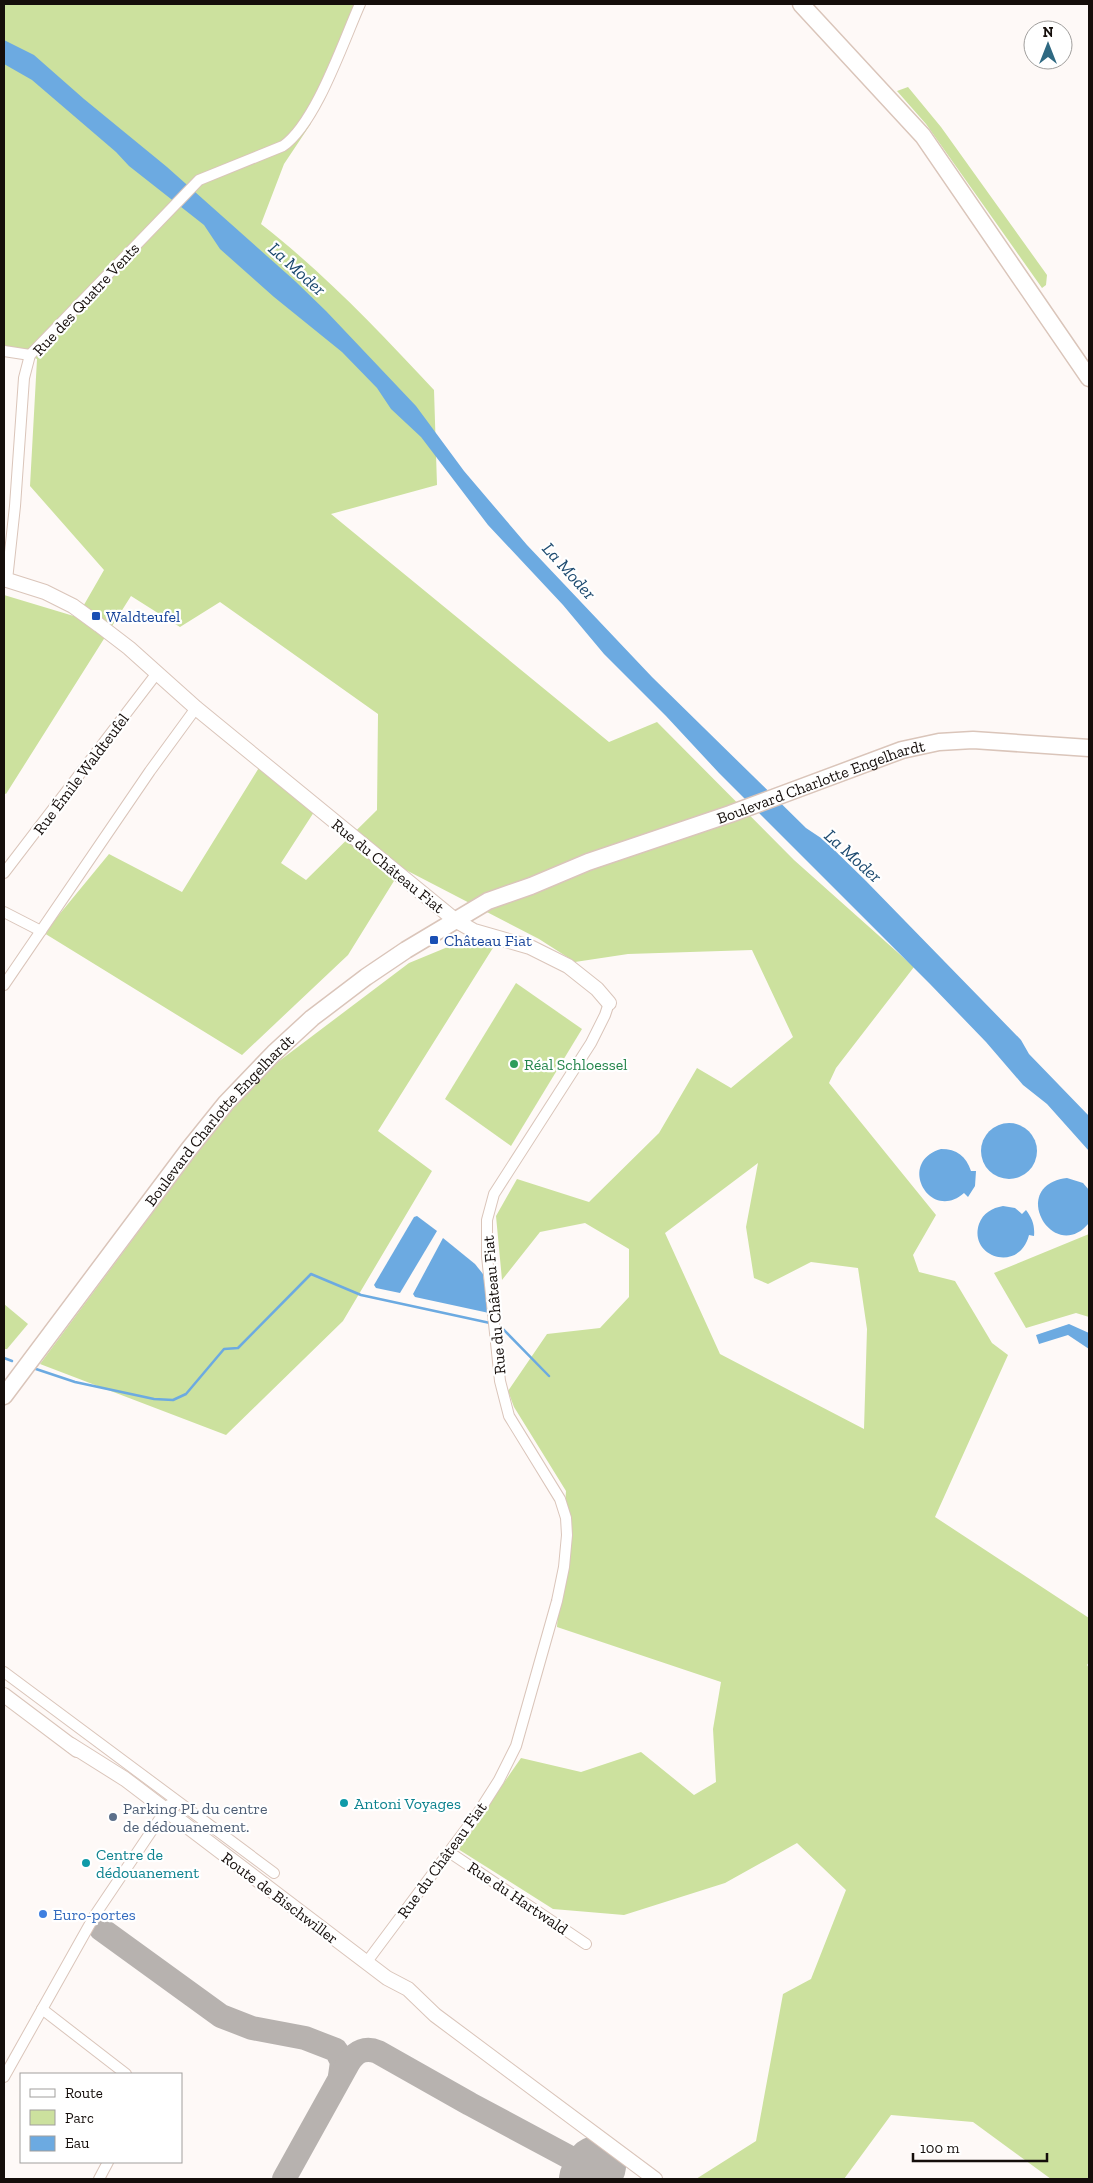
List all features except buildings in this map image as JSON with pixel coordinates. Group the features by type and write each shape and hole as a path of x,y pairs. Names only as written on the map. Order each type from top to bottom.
{"main road":[{"path":"801,4 923,136 1089,378"},
{"name":"Boulevard Charlotte Engelhardt","path":"4,1396 189,1149 226,1102 256,1071 312,1018 344,993 406,950 514,884 541,875 560,873 730,814 902,750 939,742 973,740 1089,748"}],"street":[{"name":"Rue des Quatre Vents","path":"5,579 15,506 24,378 30,355 198,180 283,146 293,139 301,130 316,103 360,4"},
{"path":"4,351 30,355"},
{"name":"Rue du Château Fiat","path":"5,579 45,592 73,606 129,648 196,708 455,920 474,931 530,947 568,966 597,989 609,1003 592,1043 494,1194 488,1220 488,1256 500,1381 509,1416 560,1499 566,1518 567,1535 564,1567 557,1601 516,1746 499,1780 449,1852 366,1963"},
{"name":"Rue Émile Waldteufel","path":"4,873 157,673"},
{"path":"4,986 150,771 196,708"},
{"path":"4,912 41,931"},
{"path":"4,1672 274,1873"},
{"name":"Route de Bischwiller","path":"4,1696 121,1784 165,1811 387,1978 404,1997 435,2015 655,2179"},
{"path":"4,2077 95,1915 174,1799"},
{"name":"Rue du Hartwald","path":"449,1852 586,1944"},
{"path":"42,2009 125,2073"},
{"path":"98,2179 107,2163"}],"green space":[{"path":"4,4 364,4 310,125 284,164 261,224 329,283 434,390 437,485 331,514 609,742 657,722 794,860 914,967 836,1068 829,1083 936,1215 913,1255 919,1272 955,1281 992,1343 1008,1355 935,1517 1089,1618 1089,1662 1087,1665 1089,1668 1089,2179 1051,2179 973,2122 891,2115 844,2179 696,2179 756,2141 783,1994 811,1979 846,1890 797,1843 725,1883 624,1915 553,1909 458,1849 521,1758 581,1772 641,1752 694,1795 716,1782 713,1729 721,1682 557,1627 566,1491 514,1407 508,1391 547,1334 600,1328 629,1297 629,1249 585,1223 540,1232 502,1280 496,1216 517,1179 589,1202 659,1133 697,1068 731,1088 793,1037 752,950 628,954 575,962 539,939 402,868 348,955 242,1055 44,933 109,854 182,892 260,766 314,812 281,863 306,880 377,810 378,714 220,602 180,627 131,596 6,794 4,793 4,595 77,617 104,570 30,486 37,359 4,345","holes":["758,1163 746,1227 754,1278 768,1284 811,1262 858,1268 867,1329 864,1429 720,1354 665,1233"]},
{"path":"908,87 941,127 1047,275 1046,285 1042,288 926,124 897,91"},
{"path":"496,943 378,1131 432,1171 343,1321 226,1435 40,1364 214,1130 266,1071 409,963 455,944"},
{"name":"Réal Schloessel","path":"516,983 582,1029 511,1146 445,1099"},
{"path":"1089,1234 1089,1317 1076,1313 1026,1328 994,1273"},
{"path":"4,1304 28,1324 7,1349 4,1349"}],"water":[{"path":"4,40 34,55 167,167 326,311 416,406 464,471 527,545 652,677 806,828 824,840 866,881 1021,1040 1029,1054 1089,1116 1089,1151 1047,1104 1023,1085 986,1042 930,984 719,773 604,654 563,605 488,525 421,437 391,409 377,388 342,352 274,297 220,249 204,225 129,166 116,152 32,80 4,64"},
{"path":"1003,1123 1015,1123 1025,1127 1033,1135 1037,1151 1033,1167 1025,1175 1015,1179 1003,1179 993,1175 985,1167 981,1157 981,1145 985,1135 993,1127"},
{"path":"941,1149 952,1150 960,1154 964,1157 971,1171 976,1171 975,1186 968,1197 964,1193 951,1200 940,1201 930,1196 923,1187 920,1177 921,1166 928,1156"},
{"path":"1067,1178 1083,1183 1089,1190 1089,1223 1075,1234 1062,1235 1050,1230 1042,1219 1038,1207 1040,1194 1049,1184"},
{"path":"1003,1206 1015,1208 1022,1214 1026,1210 1034,1228 1034,1236 1029,1235 1024,1247 1015,1254 1006,1257 996,1256 987,1252 981,1245 978,1236 979,1224 985,1214"},
{"path":"417,1216 437,1231 400,1293 376,1288 374,1285 414,1217"},
{"path":"443,1238 475,1264 483,1274 489,1313 415,1297 413,1294"},
{"path":"1069,1324 1089,1333 1089,1349 1068,1335 1039,1344 1036,1335"}],"waterway":[{"path":"33,1368 75,1382 154,1399 173,1400 186,1394 224,1349 238,1348 311,1274 361,1295 490,1323"},
{"path":"503,1329 549,1376"},
{"path":"4,1358 12,1361"}],"taxiway":[{"path":"101,1929 221,2016 252,2028 305,2038 336,2050 342,2062 340,2076"},
{"path":"284,2179 349,2062 355,2055 365,2050 378,2052 582,2164 586,2173 586,2179"}],"runway":[{"path":"589,2179 596,2166"}],"place":[{"name":"Waldteufel","path":"96,616"},
{"name":"Château Fiat","path":"434,940"},
{"name":"Réal Schloessel","path":"514,1064"},
{"name":"Antoni Voyages","path":"344,1803"},
{"name":"Parking PL du centre de dédouanement.","path":"113,1817"},
{"name":"Centre de dédouanement","path":"86,1863"},
{"name":"Euro-portes","path":"43,1914"}],"water label":[{"name":"La Moder","path":"297,269"},
{"name":"La Moder","path":"569,571"},
{"name":"La Moder","path":"853,856"}]}
